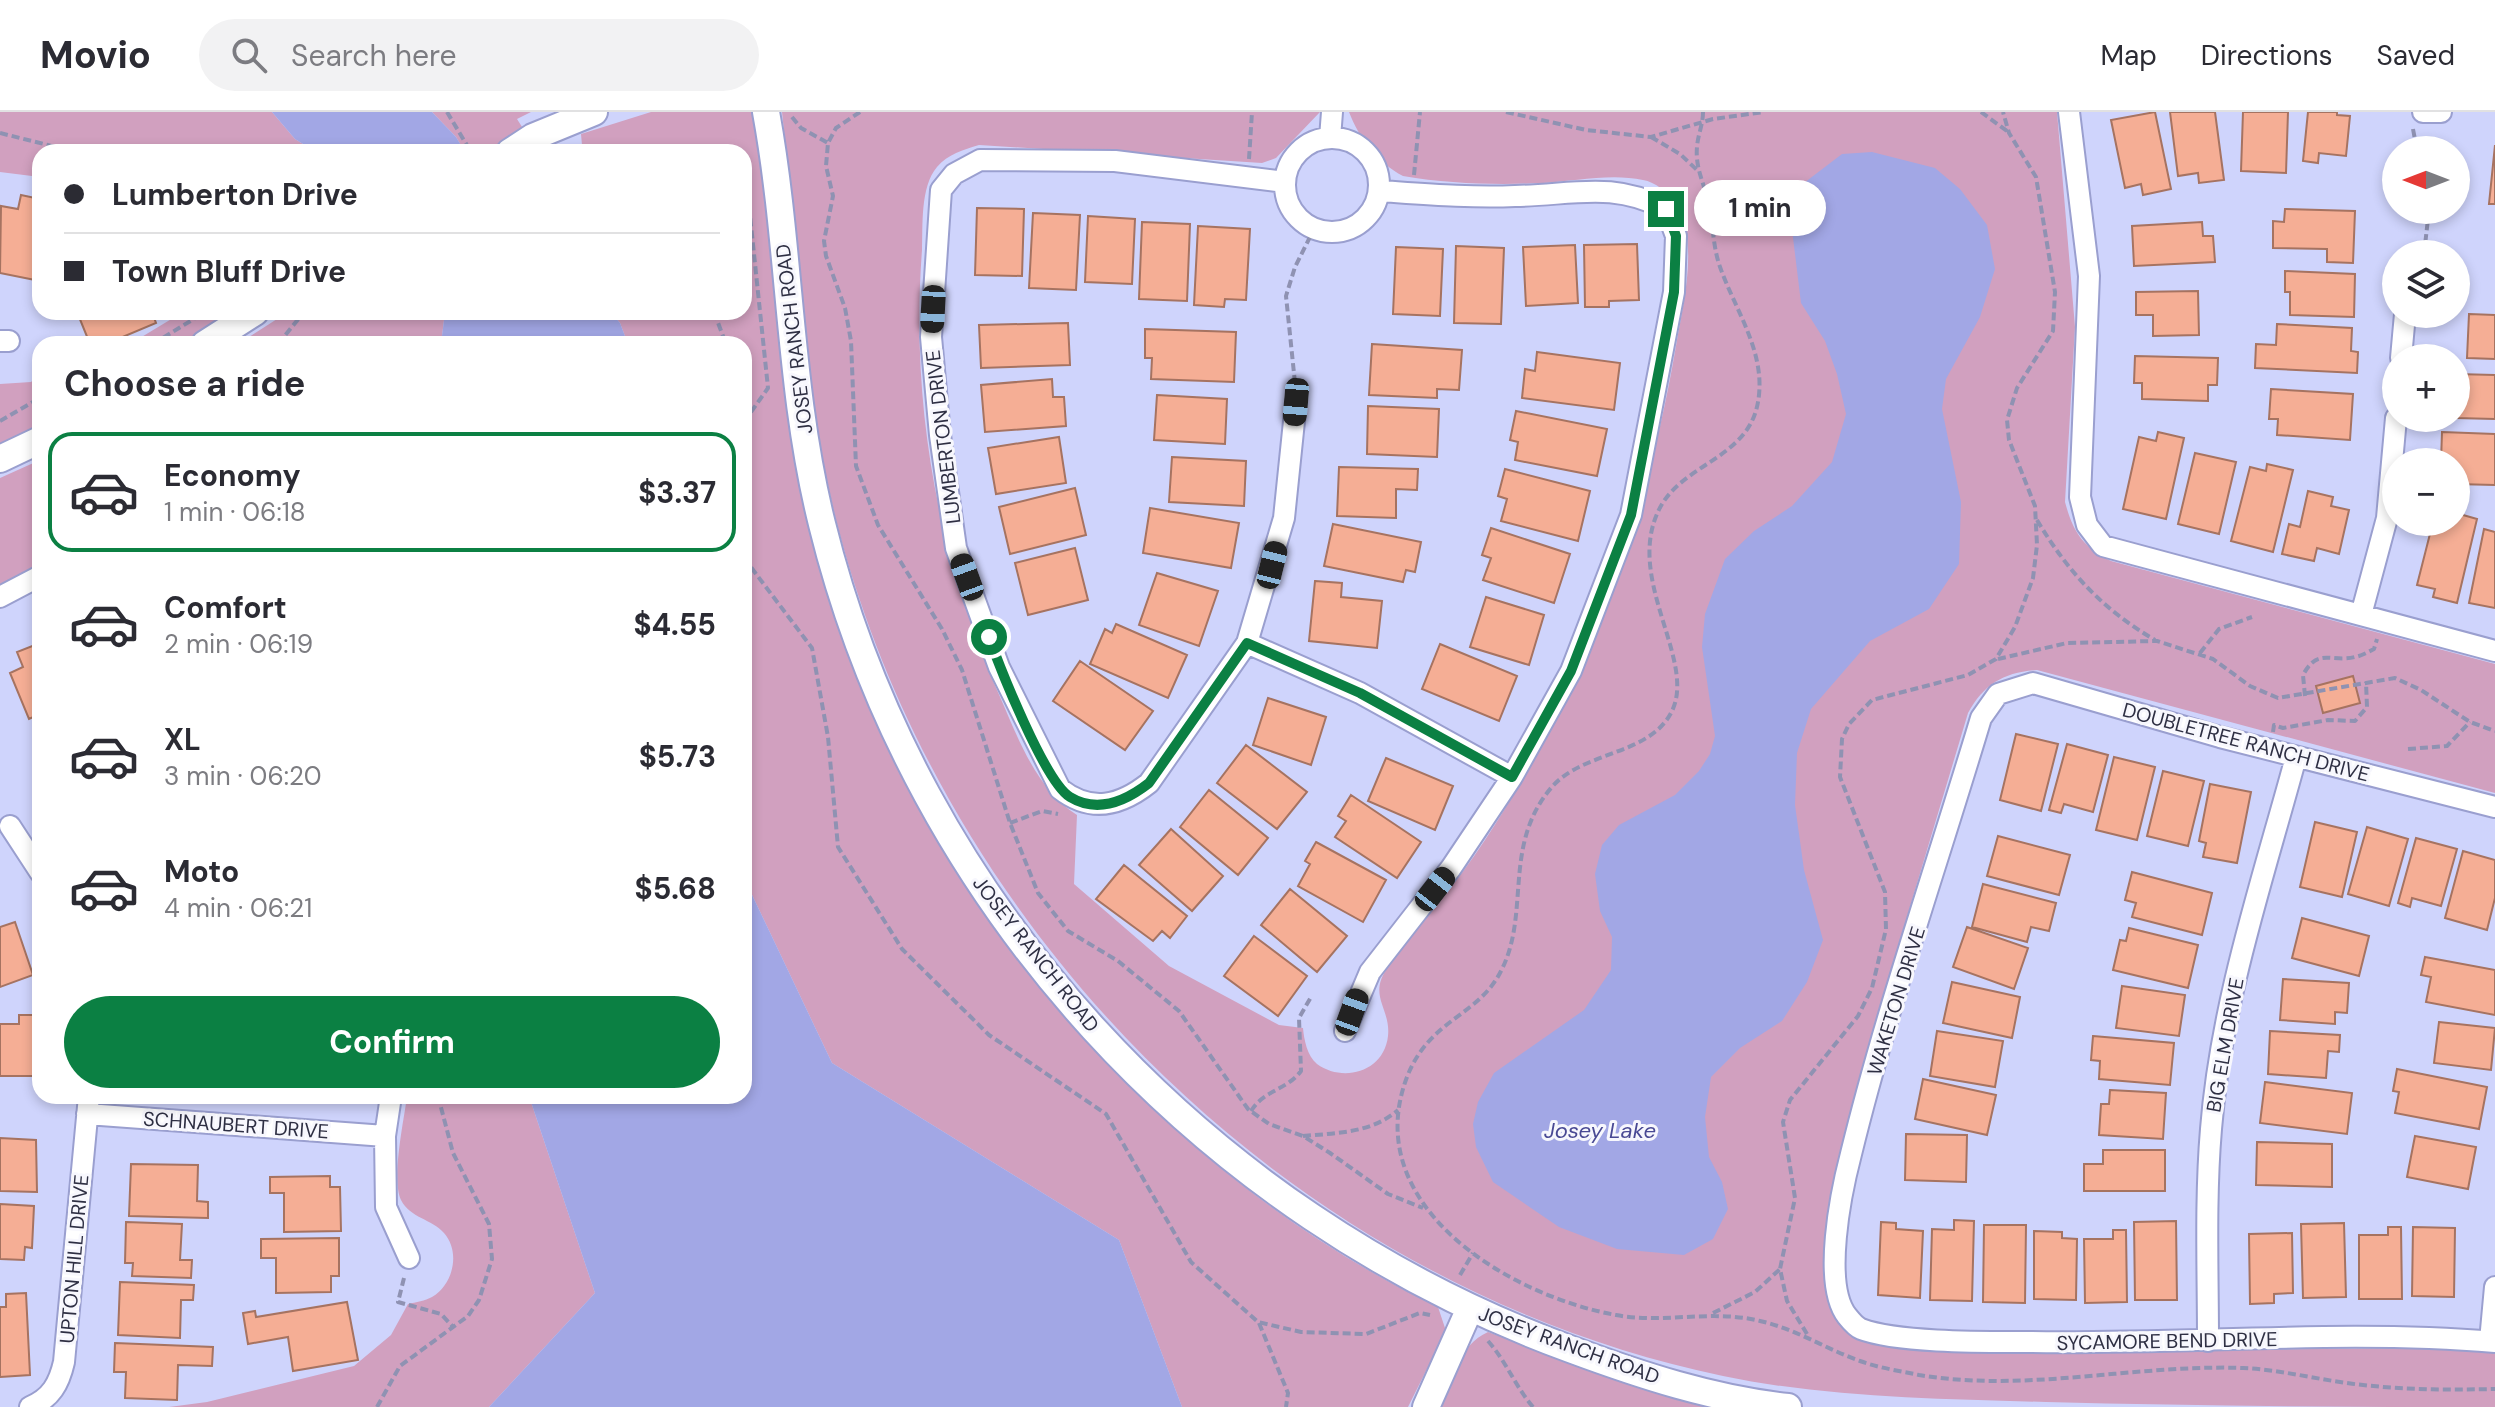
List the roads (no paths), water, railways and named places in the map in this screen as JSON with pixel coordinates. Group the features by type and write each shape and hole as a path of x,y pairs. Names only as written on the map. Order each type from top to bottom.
{"street":[{"path":"522,144 594,112"},
{"name":"JOSEY RANCH ROAD","path":"766,112 774,154 793,360 822,526 858,638 892,725 934,809 976,880 1026,950 1081,1018 1196,1131 1318,1224 1428,1289 1463,1325 1719,1395 1788,1407"},
{"path":"1330,138 1332,112"},
{"path":"2069,112 2089,276 2080,497 2087,525 2103,546 2495,651"},
{"path":"2423,112 2441,112"},
{"path":"1330,138 1361,147 1372,159 1379,191 1374,207 1351,229 1336,233 1314,229 1293,213 1285,182 1294,156 1304,147 1330,138"},
{"name":"LUMBERTON DRIVE","path":"1285,182 1115,161 980,160 954,174 941,190 931,337 940,435 956,548 999,667 1060,789 1070,797 1097,805 1129,799 1149,783 1247,643 1284,518 1296,402"},
{"path":"1345,1031 1370,972 1451,868 1512,777 1571,671 1631,515 1674,292 1676,236 1666,209 1640,195 1598,191 1514,196 1379,191"},
{"path":"218,336 242,320"},
{"path":"2361,615 2387,518 2395,432"},
{"path":"0,459 32,444"},
{"path":"0,597 32,580"},
{"path":"1247,643 1360,693 1512,777"},
{"name":"DOUBLETREE RANCH DRIVE","path":"1998,694 2033,683 2269,750 2495,807"},
{"name":"WAKETON DRIVE","path":"1846,1315 1837,1297 1835,1252 1850,1156 1981,718 1998,694"},
{"name":"BIG ELM DRIVE","path":"2208,1341 2207,1207 2211,1127 2218,1079 2236,973 2296,757"},
{"path":"10,826 32,860"},
{"path":"390,1104 385,1136 386,1207 409,1258"},
{"name":"SCHNAUBERT DRIVE","path":"88,1105 385,1136"},
{"name":"UPTON HILL DRIVE","path":"30,1407 51,1394 60,1381 64,1362 88,1105"},
{"path":"2492,1341 2495,1287"},
{"name":"SYCAMORE BEND DRIVE","path":"1846,1315 1859,1328 1892,1335 1988,1342 2360,1338 2492,1341"},
{"path":"1426,1407 1463,1325"}],"water":[{"path":"272,112 432,112 460,144 303,144"},
{"name":"Josey Lake","path":"1872,152 1935,168 1960,189 1987,225 1995,269 1980,317 1946,379 1942,409 1961,502 1959,564 1929,609 1870,641 1811,709 1797,753 1795,805 1804,870 1823,940 1807,982 1782,1021 1740,1048 1711,1077 1705,1117 1709,1157 1722,1182 1728,1209 1713,1239 1684,1255 1617,1249 1559,1227 1493,1182 1476,1147 1473,1124 1478,1102 1494,1073 1584,1010 1611,970 1612,937 1600,911 1595,874 1602,845 1619,825 1675,795 1699,771 1710,754 1715,736 1702,647 1705,614 1725,559 1754,531 1792,506 1832,462 1846,414 1837,374 1825,341 1801,303 1790,213 1800,186 1842,154"},
{"path":"444,320 618,320 625,336 442,336"},
{"path":"752,895 832,1063 1119,1240 1182,1407 489,1407 595,1293 532,1104 752,1104"}]}
